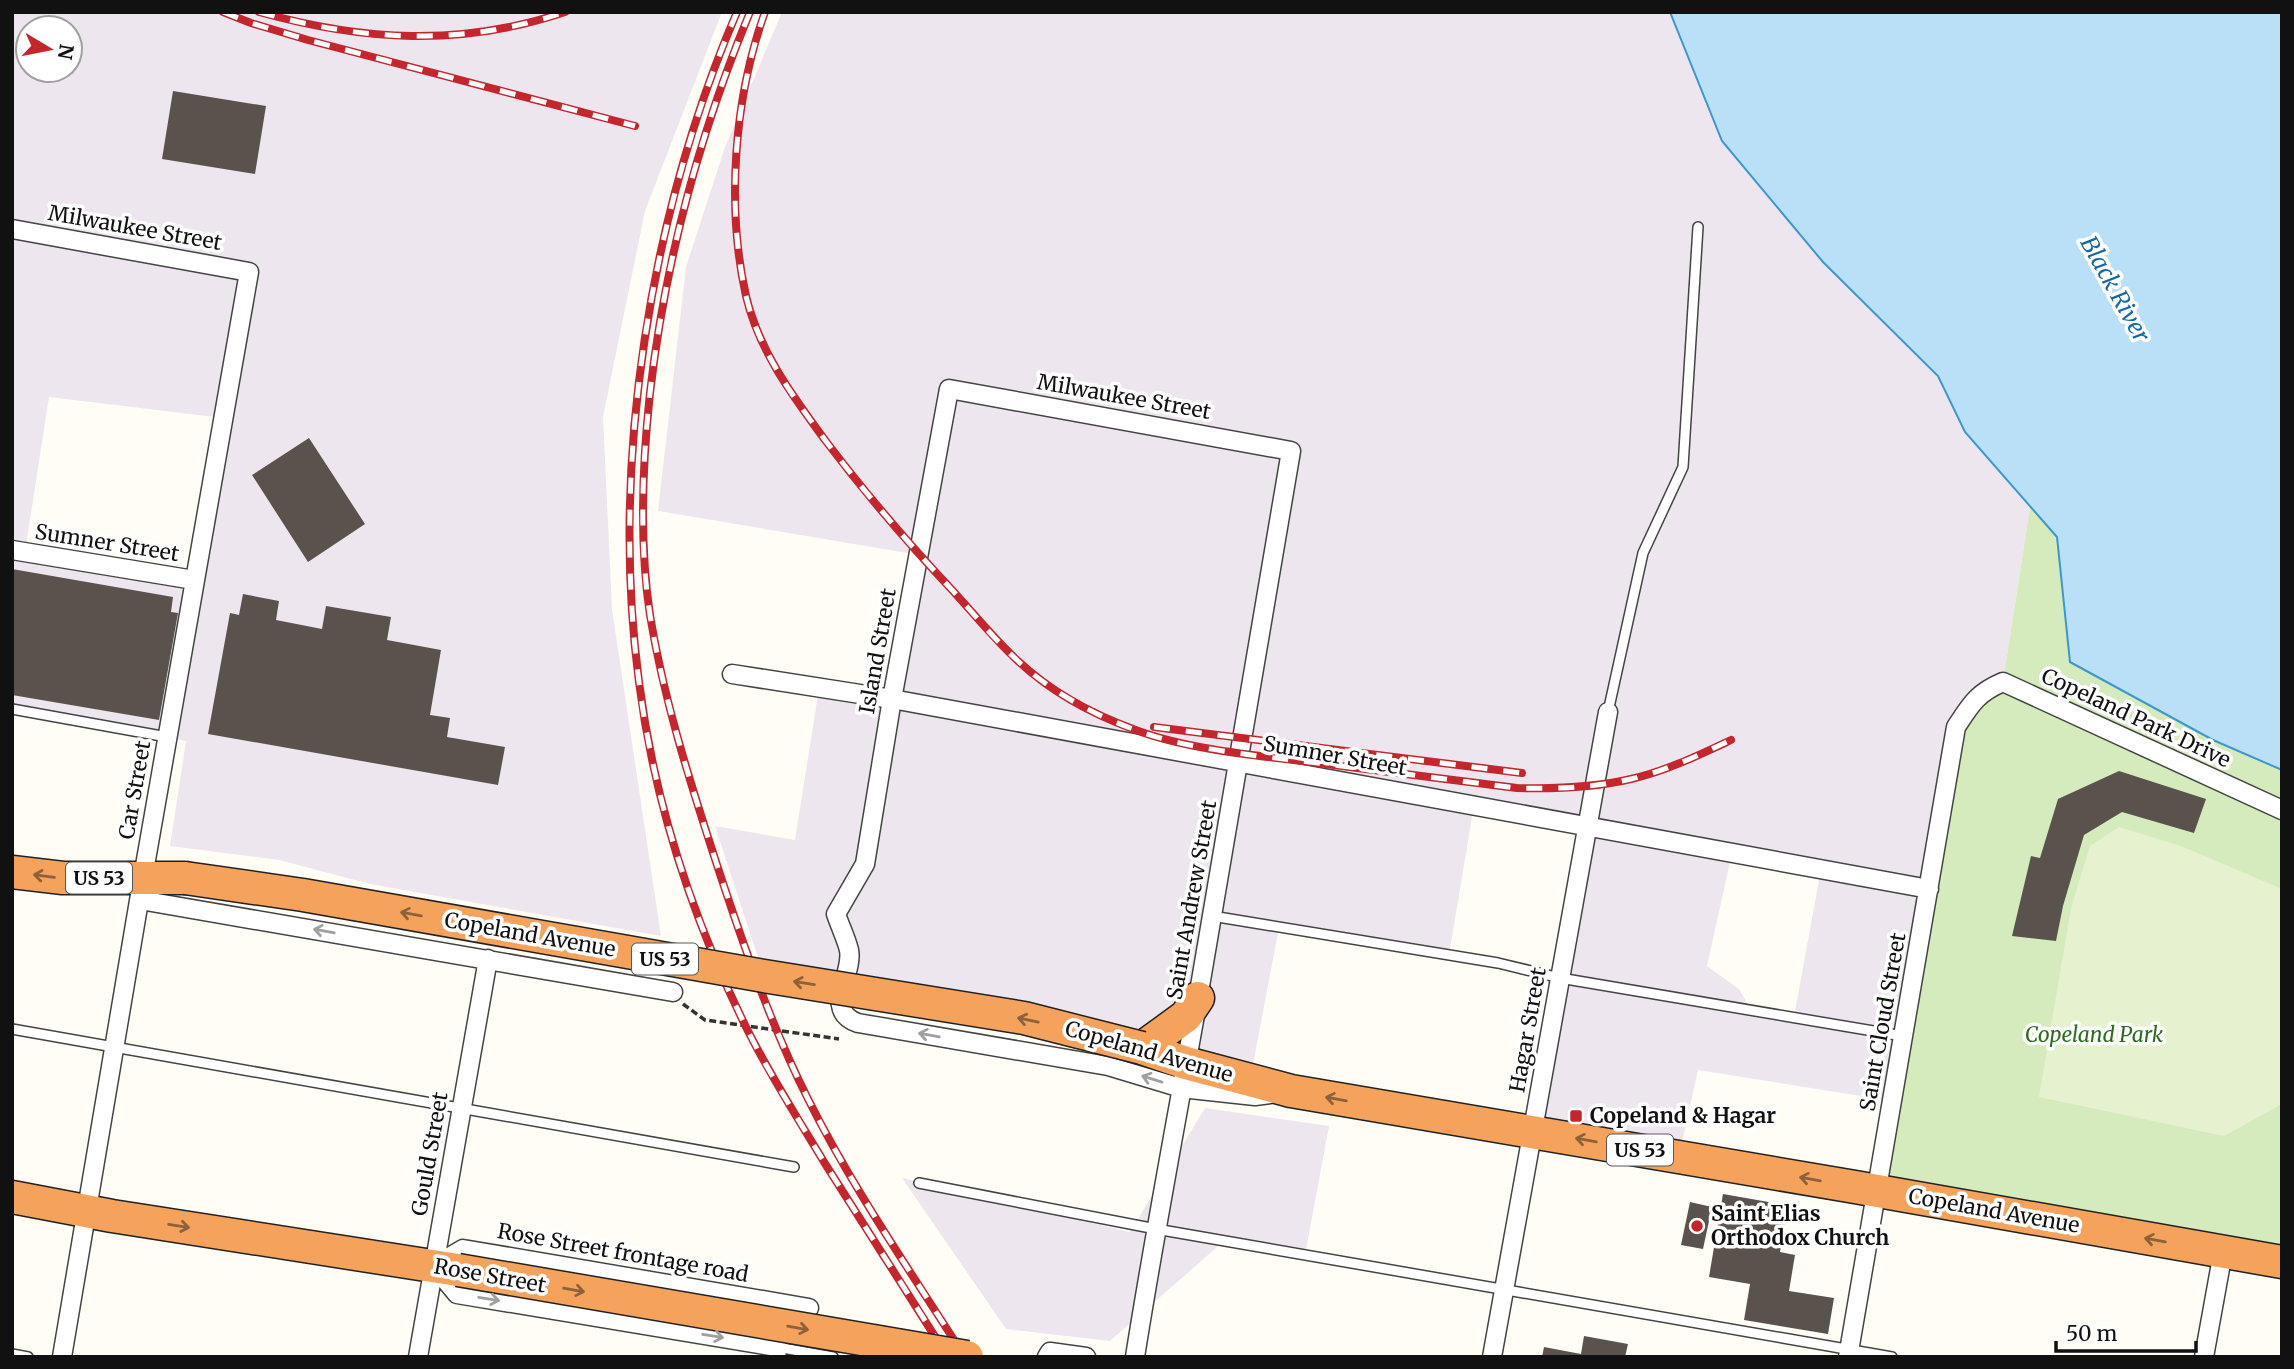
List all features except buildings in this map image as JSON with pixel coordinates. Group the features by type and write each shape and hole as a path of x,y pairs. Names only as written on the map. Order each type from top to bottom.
{"highway":[{"name":"Copeland Avenue","path":"12,872 141,888 185,878 303,895 764,976 1024,1018 1142,1048 1183,1075 1533,1131 2282,1262"},
{"path":"1142,1048 1186,1016 1198,999"},
{"name":"Rose Street","path":"12,1197 967,1357"}],"street":[{"name":"Milwaukee Street","path":"12,229 249,272"},
{"name":"Car Street","path":"62,1357 249,272"},
{"name":"Milwaukee Street","path":"949,389 1292,451"},
{"name":"Island Street","path":"949,389 892,699 865,864 836,914 850,953 840,1002 844,1015 849,1020 1108,1066 1183,1075"},
{"name":"Saint Andrew Street","path":"1135,1357 1292,451"},
{"name":"Sumner Street","path":"12,550 194,580"},
{"name":"Sumner Street","path":"732,674 892,699 1928,889"},
{"name":"Copeland Park Drive","path":"1973,700 2003,682 2282,810"},
{"name":"Saint Cloud Street","path":"1849,1353 1956,727 1973,700"},
{"name":"Hagar Street","path":"1492,1357 1608,712"},
{"path":"141,888 488,959 673,992"},
{"name":"Gould Street","path":"418,1357 446,1268 461,1109 488,959"},
{"name":"Rose Street frontage road","path":"446,1268 463,1249 809,1308"},
{"path":"2204,1357 2222,1252"},
{"path":"446,1268 457,1294 777,1352"},
{"path":"1047,1357 1050,1352 1056,1352 1086,1357"}],"lane":[{"path":"1608,712 1643,553 1683,467 1698,227"},
{"path":"12,709 167,737"},
{"path":"1212,916 1498,963 1560,978 1903,1036"},
{"path":"12,1029 794,1167"},
{"path":"919,1183 1156,1229 1504,1289 1849,1353 1892,1357"},
{"path":"777,1352 833,1357"},
{"path":"12,1354 28,1357"}],"path":[{"path":"673,992 705,1020 839,1039"}],"shaded area":[{"path":"12,12 722,12 645,211 603,417 612,609 661,936 370,884 279,860 170,846 186,741 12,709","holes":["49,397 223,418 194,580 25,552"]},
{"path":"782,12 1670,12 1722,141 1823,261 1938,376 1965,432 2030,507 2003,682 1892,1101 1698,1070 1679,1156 1533,1131 1588,826 1474,805 1449,955 1279,928 1250,1080 764,976 715,826 795,840 819,688 892,699 919,555 658,511 686,267 725,147","holes":["1732,853 1821,869 1794,1017 1751,1010 1739,989 1707,966"]},
{"path":"1205,1108 1329,1126 1305,1255 1224,1241 1110,1341 1006,1329 902,1178 1130,1232"}],"green space":[{"name":"Copeland Park","path":"2030,507 2057,537 2070,662 2213,740 2282,770 2282,1262 1877,1191 1956,727 2003,682"},
{"path":"2119,827 2181,846 2282,889 2282,1104 2224,1136 2039,1097 2071,908 2090,846"}],"water":[{"name":"Black River","path":"1670,12 2282,12 2282,770 2213,740 2070,662 2057,537 1965,432 1938,376 1823,262 1722,141"}],"railway":[{"path":"223,12 308,40 635,126"},
{"path":"259,12 336,29 412,36 488,31 565,12"},
{"path":"737,12 707,90 681,171 660,255 644,341 634,427 630,513 631,599 639,682 654,771 665,814 692,900 726,984 773,1077 948,1357"},
{"path":"750,12 700,152 686,199 665,295 650,393 644,477 644,560 650,615 670,710 697,803 747,954 781,1041 808,1099 844,1165 965,1357"},
{"path":"765,12 746,80 736,153 735,190 740,262 746,296 759,335 778,372 801,406 871,498 993,636 1044,682 1072,701 1102,716 1152,736 1194,746 1517,788 1574,787 1631,779 1670,767 1731,740"},
{"path":"1154,727 1522,773"}],"place":[{"name":"Copeland & Hagar","path":"1576,1116"},
{"name":"Saint Elias Orthodox Church","path":"1697,1226"}]}
